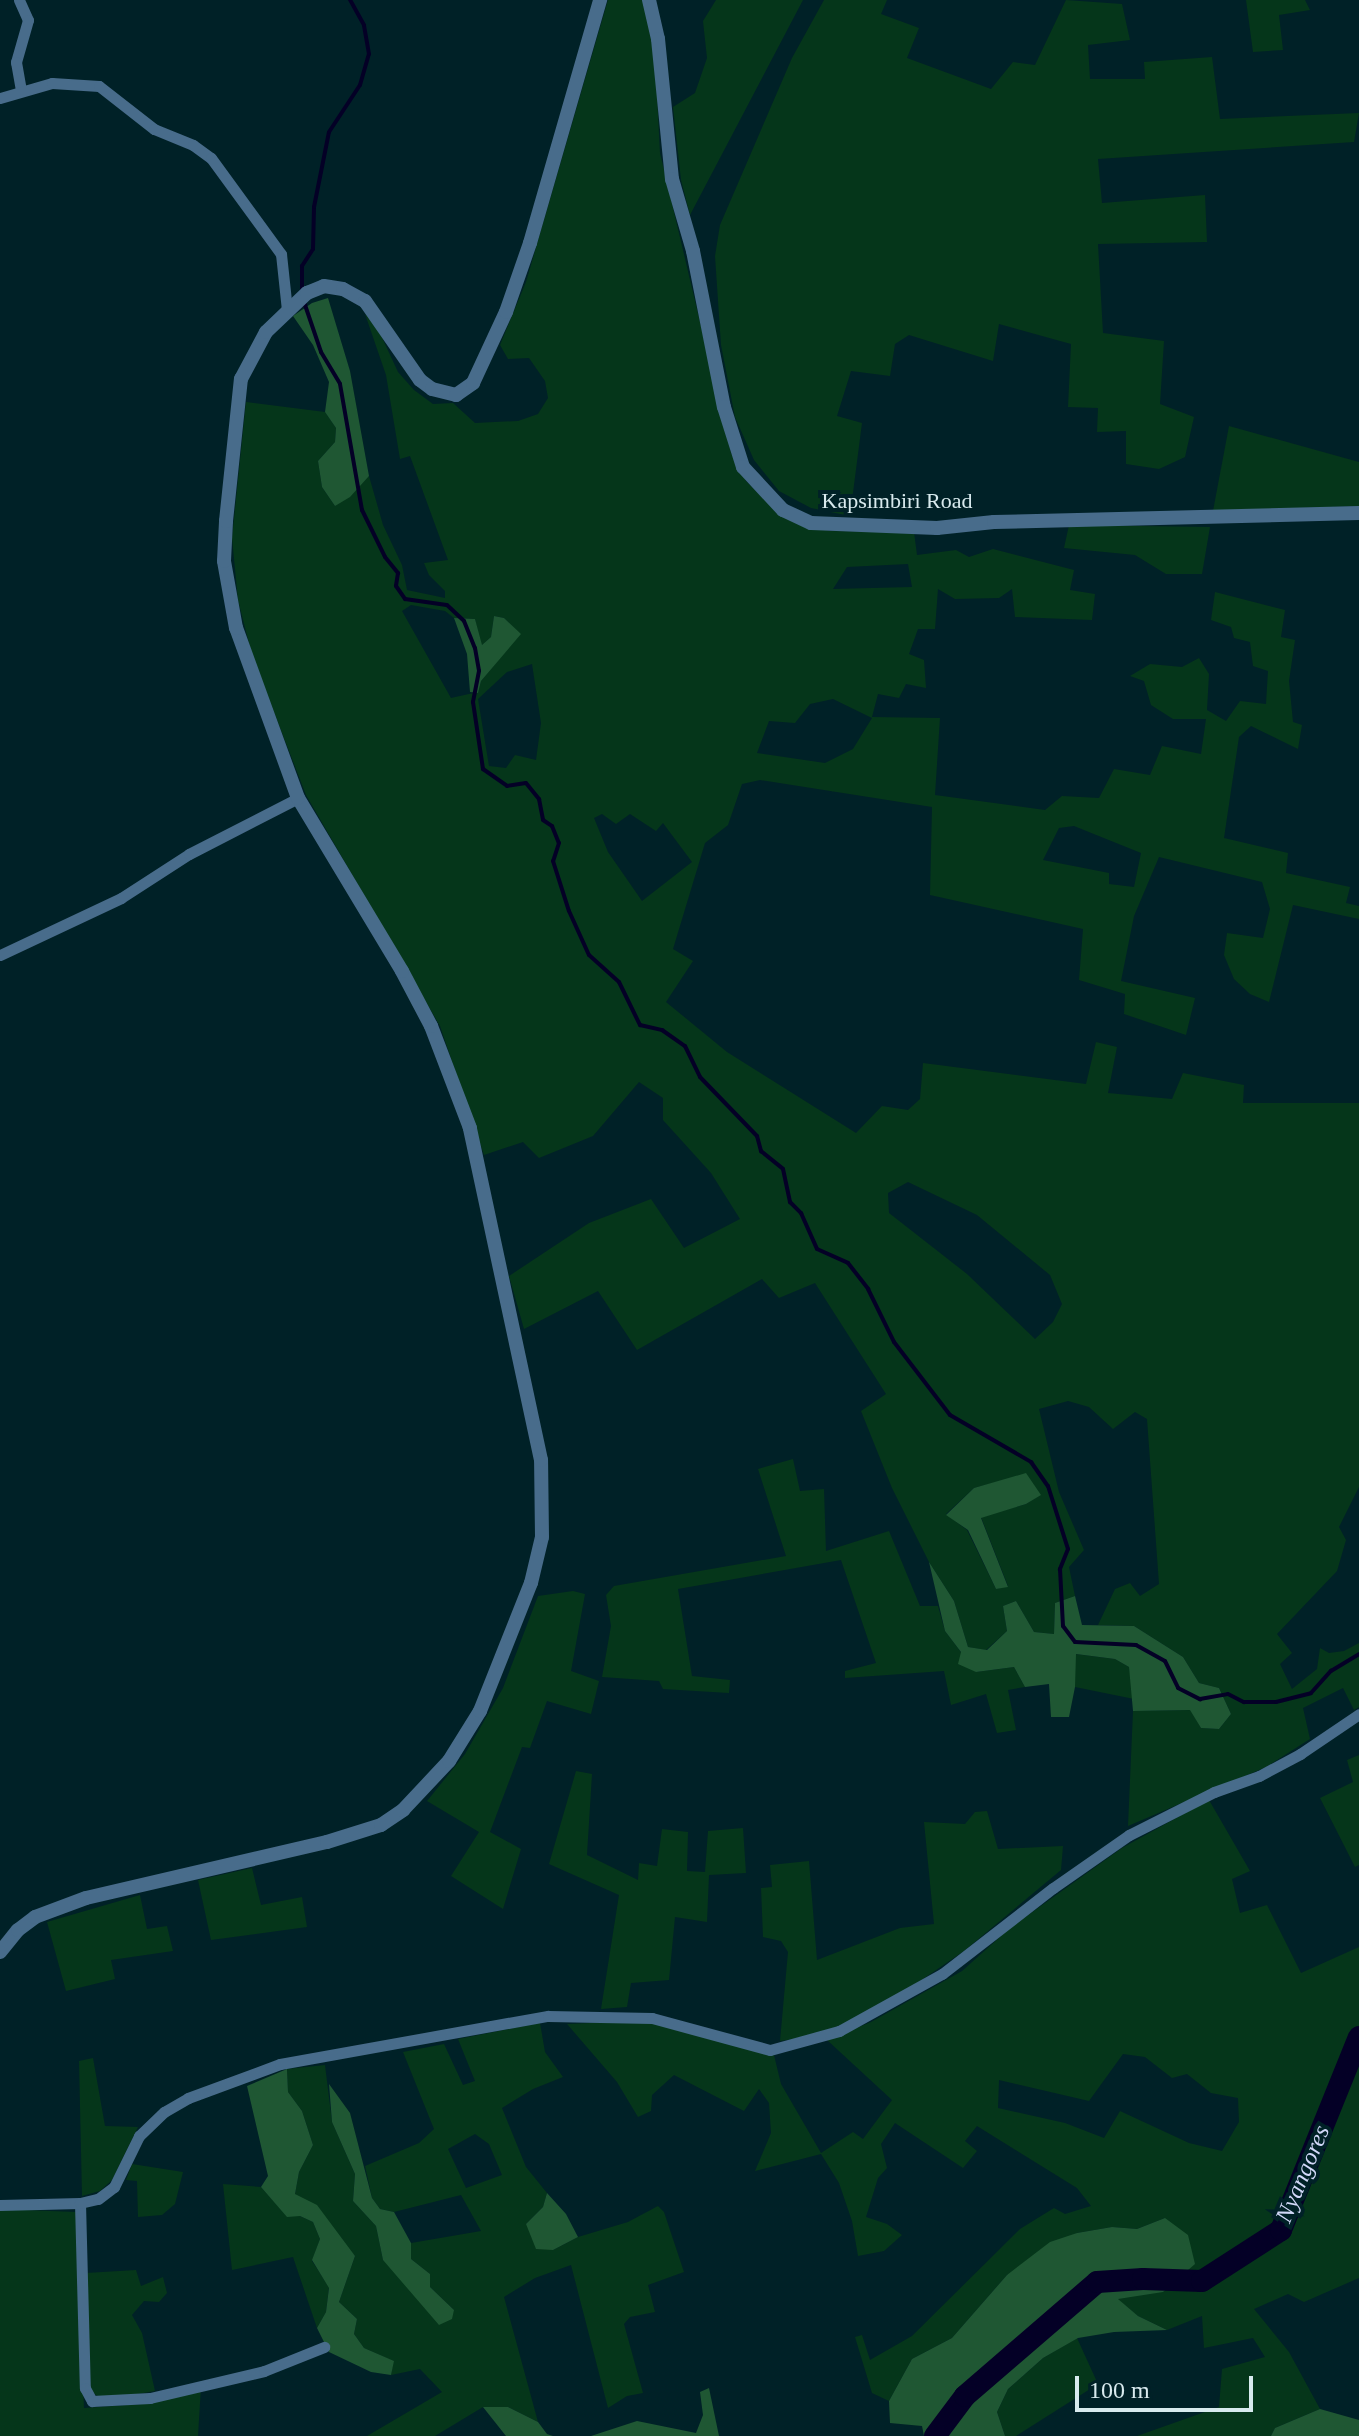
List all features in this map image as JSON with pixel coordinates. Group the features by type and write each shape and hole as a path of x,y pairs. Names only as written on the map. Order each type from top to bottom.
{"street":[{"path":"19,0 28,20 16,62 21,89"},
{"path":"0,1952 18,1930 35,1917 86,1898 327,1842 381,1825 403,1810 449,1761 480,1711 531,1583 542,1537 541,1460 470,1128 424,1012 298,798 236,628 224,561 227,491 241,379 266,332 297,302 324,286 354,293 375,311 420,380 446,395 464,392 480,370 506,312 600,0"},
{"name":"Kapsimbiri Road","path":"649,0 658,39 672,179 693,251 724,407 743,467 783,510 811,523 937,528 994,522 1359,513"},
{"path":"0,98 21,89 52,83 99,86 154,129 193,145 211,158 281,254 297,302"},
{"path":"0,955 121,898 177,861 298,798"},
{"path":"0,2205 80,2203 98,2199 114,2187 139,2136 164,2112 188,2098 280,2064 548,2016 652,2018 770,2050 839,2031 942,1974 1053,1888 1129,1835 1214,1792 1259,1776 1300,1754 1359,1714"},
{"path":"80,2203 85,2388 92,2401 150,2398 264,2371 324,2347"}],"green space":[{"path":"608,0 644,0 654,37 660,153 731,453 746,481 776,511 799,524 830,531 914,532 917,555 956,550 969,557 993,549 1074,570 1070,590 1095,594 1092,620 1015,617 1012,589 999,598 955,599 938,589 935,629 918,629 909,654 924,660 926,688 906,684 899,698 878,694 872,717 940,718 935,795 1045,810 1062,796 1099,798 1114,769 1150,775 1162,746 1201,754 1206,719 1173,719 1151,705 1144,681 1130,676 1150,664 1182,667 1199,658 1209,674 1207,710 1226,721 1240,701 1266,704 1268,671 1253,666 1250,642 1234,638 1231,627 1211,620 1215,592 1285,610 1281,637 1295,640 1289,681 1293,722 1302,725 1298,749 1251,726 1239,737 1224,838 1288,853 1286,873 1350,887 1346,903 1359,906 1359,919 1293,905 1269,1002 1250,994 1234,979 1224,955 1227,933 1263,938 1270,909 1262,882 1159,857 1134,916 1121,981 1195,998 1186,1035 1124,1014 1125,994 1079,980 1083,929 930,895 932,807 760,780 742,784 728,825 705,843 673,949 693,961 666,1002 727,1052 856,1133 882,1106 908,1110 920,1099 923,1063 1086,1084 1096,1042 1117,1047 1108,1093 1172,1099 1183,1073 1244,1085 1243,1103 1359,1103 1359,1487 1339,1527 1346,1540 1337,1571 1277,1634 1292,1653 1280,1664 1292,1689 1317,1669 1320,1648 1329,1653 1344,1651 1359,1643 1359,1707 1354,1710 1343,1688 1303,1708 1310,1739 1266,1767 1128,1826 1133,1711 1191,1710 1201,1728 1219,1729 1231,1714 1219,1688 1199,1683 1183,1657 1134,1626 1098,1625 1115,1589 1130,1583 1140,1596 1159,1584 1147,1419 1135,1412 1113,1429 1089,1407 1068,1401 1039,1409 1059,1492 1084,1550 1069,1567 1075,1596 1055,1603 1054,1634 1034,1632 1016,1601 1003,1606 1007,1631 986,1650 968,1647 954,1601 929,1562 892,1488 861,1411 886,1394 815,1283 779,1298 762,1279 637,1350 598,1291 524,1329 509,1276 589,1223 651,1199 684,1248 740,1219 711,1173 663,1120 663,1098 639,1082 593,1136 539,1158 523,1142 484,1155 440,1026 306,795 252,655 238,600 232,538 246,402 325,412 336,428 335,442 318,461 322,487 335,506 369,476 383,525 402,565 407,590 445,598 445,591 429,575 424,563 448,560 410,456 400,459 386,375 365,314 379,331 398,372 414,390 433,404 453,403 475,423 518,421 538,414 548,398 545,381 529,358 508,359 500,345 526,282","holes":["908,564 912,587 833,589 847,567","411,605 445,611 454,618 475,619 481,646 491,637 494,616 504,618 520,634 481,681 478,692 451,698 402,611","532,664 541,723 536,760 515,755 506,768 489,766 478,699 507,672","833,699 872,718 853,749 825,763 757,753 769,721 795,723 810,704","602,814 616,824 630,814 656,831 663,823 692,862 642,901 608,852 594,818","1074,826 1141,853 1134,887 1109,884 1109,873 1043,860 1059,828","908,1182 977,1215 1050,1275 1062,1304 1053,1322 1035,1339 967,1274 889,1213 888,1193","1026,1474 1040,1495 1026,1504 981,1517 1008,1586 996,1589 967,1530 946,1514 974,1488"]},
{"path":"716,0 803,0 690,215 681,180 673,107 695,93 707,58 703,21"},
{"path":"824,0 887,0 881,14 919,28 907,58 991,89 1013,62 1035,65 1066,0 1122,4 1130,40 1088,45 1090,79 1145,79 1144,62 1212,57 1220,119 1359,113 1354,142 1098,159 1102,203 1205,195 1207,242 1098,244 1103,333 1164,341 1160,404 1194,417 1185,457 1159,469 1126,464 1126,431 1097,432 1098,408 1068,407 1071,344 999,324 993,361 909,335 895,344 890,376 851,371 837,416 862,423 850,516 811,508 779,491 754,460 735,417 721,345 715,256 720,225 792,58"},
{"path":"1246,0 1305,0 1310,10 1279,15 1283,50 1253,52"},
{"path":"328,298 350,371 369,476 350,497 335,506 322,487 318,461 335,442 336,428 325,412 329,382 313,345 293,316 312,303"},
{"path":"1229,426 1359,462 1359,506 1213,511"},
{"path":"1069,525 1210,527 1202,574 1166,574 1135,555 1064,548"},
{"path":"494,616 504,618 521,634 481,681 478,693 470,692 467,654 454,618 475,619 482,645 491,637"},
{"path":"793,1459 800,1491 824,1489 826,1551 889,1531 920,1606 938,1606 945,1631 976,1672 1014,1667 1025,1687 1008,1690 1016,1730 997,1733 986,1694 951,1705 944,1671 845,1678 845,1671 876,1663 841,1560 678,1589 692,1676 730,1680 729,1693 663,1689 659,1681 602,1677 611,1626 606,1595 614,1586 786,1556 758,1469"},
{"path":"1026,1473 1041,1495 1026,1504 981,1518 1008,1587 996,1589 968,1530 946,1515 974,1488"},
{"path":"929,1562 954,1601 968,1647 987,1650 1007,1631 1003,1606 1016,1601 1034,1632 1054,1634 1055,1603 1075,1596 1082,1625 1134,1626 1183,1657 1199,1683 1219,1688 1231,1714 1219,1729 1201,1728 1190,1710 1133,1711 1129,1667 1115,1659 1076,1654 1075,1687 1069,1717 1051,1717 1049,1684 1025,1687 1014,1667 976,1672 958,1664 961,1652 945,1631"},
{"path":"573,1591 585,1594 571,1671 599,1681 591,1714 547,1701 530,1748 522,1747 490,1832 521,1849 503,1909 451,1876 479,1832 427,1801 465,1754 503,1688 538,1596"},
{"path":"1075,1654 1115,1659 1129,1667 1134,1699 1075,1687"},
{"path":"1359,1755 1359,1865 1355,1867 1320,1798 1353,1782 1347,1760"},
{"path":"576,1771 592,1774 587,1855 638,1880 639,1863 657,1866 662,1829 688,1832 687,1871 705,1872 708,1831 743,1828 746,1873 709,1875 707,1922 675,1917 669,1980 631,1983 627,2007 601,2009 619,1895 549,1864"},
{"path":"1209,1800 1250,1871 1232,1879 1240,1913 1267,1905 1301,1973 1359,1947 1359,2278 1304,2302 1288,2294 1254,2309 1289,2352 1320,2409 1275,2428 1271,2436 1137,2436 1219,2407 1222,2369 1265,2357 1253,2338 1204,2348 1202,2316 1167,2330 1138,2316 1117,2299 1165,2218 1137,2229 1112,2227 1077,2233 1007,2275 952,2338 912,2359 889,2401 872,2393 855,2337 862,2335 870,2360 912,2336 1020,2229 1054,2208 1065,2214 1091,2206 1077,2188 977,2126 965,2141 977,2151 963,2168 895,2123 881,2144 887,2168 878,2178 866,2217 887,2224 902,2235 884,2251 858,2256 852,2221 839,2183 821,2154 755,2171 771,2133 769,2103 759,2089 744,2111 674,2075 652,2095 651,2111 638,2117 617,2082 567,2024 636,2021 683,2028 774,2055 781,2084 821,2153 853,2132 863,2139 892,2100 827,2040 871,2022 962,1971 1010,1928 1122,1848","holes":["1123,2054 1145,2057 1172,2078 1187,2074 1211,2093 1238,2098 1239,2122 1222,2151 1189,2143 1120,2111 1104,2138 1065,2123 998,2108 999,2080 1089,2101"]},
{"path":"987,1811 998,1849 1063,1846 1061,1870 964,1951 920,1981 852,2021 808,2037 780,2041 788,1952 781,1941 763,1937 761,1888 772,1887 770,1865 809,1861 817,1960 900,1928 934,1924 924,1822 965,1824 975,1812"},
{"path":"252,1868 261,1905 302,1897 307,1927 211,1940 198,1880"},
{"path":"140,1895 147,1929 167,1926 173,1951 111,1960 115,1979 66,1991 47,1922"},
{"path":"540,2023 545,2052 563,2077 533,2089 502,2108 526,2167 547,2193 543,2207 526,2224 553,2250 578,2237 628,2222 658,2206 664,2212 684,2272 648,2285 655,2312 630,2317 624,2324 643,2393 627,2396 608,2408 571,2265 535,2278 504,2297 538,2422 508,2407 483,2407 435,2436 367,2436 442,2392 420,2369 391,2375 393,2361 364,2348 354,2334 357,2319 339,2302 355,2256 295,2194 299,2172 313,2145 302,2111 288,2092 287,2069 325,2065 332,2122 355,2174 353,2201 376,2226 383,2260 454,2310 430,2287 430,2274 411,2259 411,2243 481,2231 461,2195 394,2212 380,2209 372,2198 365,2166 419,2143 434,2129 403,2052 444,2044 463,2085 475,2081 458,2039","holes":["475,2134 489,2144 502,2175 466,2188 448,2149"]},
{"path":"93,2058 105,2126 138,2127 112,2180 100,2191 82,2196 79,2061"},
{"path":"287,2069 288,2092 302,2111 313,2145 299,2172 295,2194 317,2205 355,2256 339,2302 357,2319 354,2334 364,2348 394,2361 391,2375 371,2372 329,2352 317,2328 326,2312 329,2288 312,2260 320,2239 313,2222 300,2216 287,2217 261,2187 268,2176 247,2086"},
{"path":"329,2084 350,2113 372,2198 380,2209 394,2212 411,2243 411,2259 430,2274 430,2287 454,2310 452,2319 439,2325 383,2260 376,2226 353,2201 355,2174 332,2122"},
{"path":"132,2164 183,2172 175,2204 162,2215 138,2217 137,2181 126,2180"},
{"path":"223,2184 261,2187 287,2216 300,2216 313,2222 320,2239 312,2261 329,2287 326,2312 317,2328 293,2257 232,2270"},
{"path":"547,2193 566,2214 578,2237 553,2250 536,2249 526,2224 543,2207"},
{"path":"0,2209 76,2212 84,2408 142,2404 201,2387 198,2436 0,2436"},
{"path":"1165,2218 1188,2235 1195,2264 1163,2292 1118,2299 1138,2316 1167,2330 1114,2332 1078,2338 1043,2358 1008,2389 997,2412 1005,2436 924,2436 922,2426 890,2423 889,2401 912,2359 952,2338 1007,2275 1050,2242 1112,2227 1137,2229"},
{"path":"136,2270 141,2286 163,2277 167,2293 159,2302 144,2301 132,2315 142,2333 155,2391 104,2400 90,2391 86,2273"},
{"path":"1077,2338 1098,2384 1016,2436 1005,2436 997,2412 1008,2389 1043,2358"},
{"path":"709,2388 719,2436 591,2436 637,2421 696,2433 703,2415 700,2392"},
{"path":"483,2407 508,2407 538,2422 547,2434 553,2436 506,2436"},
{"path":"1320,2409 1359,2420 1359,2436 1271,2436 1275,2428"}],"waterway":[{"path":"302,294 302,266 313,249 314,207 329,132 360,85 369,54 364,25 350,0"},
{"path":"304,302 321,352 340,384 362,510 385,557 398,573 396,586 405,599 447,605 464,621 475,648 479,671 473,702 483,769 507,786 526,783 539,799 543,820 552,826 559,843 553,861 569,911 589,955 619,982 640,1025 662,1030 685,1046 700,1077 757,1136 761,1151 783,1169 790,1202 801,1213 817,1249 848,1263 868,1289 894,1342 950,1415 1031,1462 1048,1486 1068,1549 1060,1569 1063,1626 1075,1642 1136,1645 1165,1661 1178,1688 1200,1699 1228,1694 1244,1702 1276,1702 1311,1693 1331,1671 1359,1654"},
{"name":"Nyangores","path":"935,2436 965,2396 1097,2282 1143,2279 1202,2281 1281,2230 1359,2037"}]}
